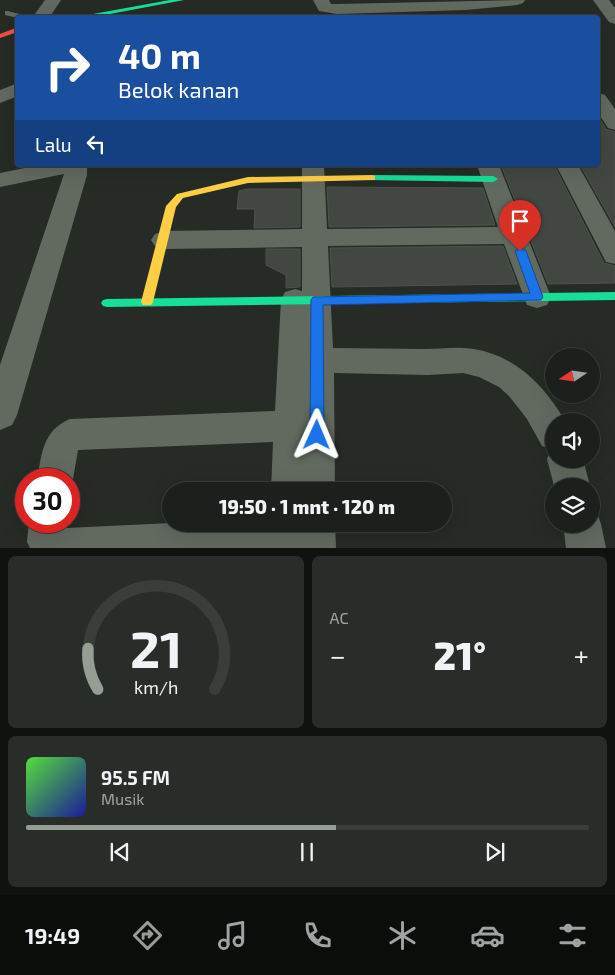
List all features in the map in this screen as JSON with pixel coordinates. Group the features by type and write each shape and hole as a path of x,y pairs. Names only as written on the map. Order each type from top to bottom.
{"street":[{"path":"42,15 53,0"},
{"path":"92,15 181,0"},
{"path":"321,8 380,12 517,0"},
{"path":"601,0 615,19"},
{"path":"0,36 15,30"},
{"path":"602,93 615,124"},
{"path":"0,180 65,167"},
{"path":"0,415 75,175 75,167"},
{"path":"568,167 615,255"},
{"path":"289,482 291,426 315,238 313,171"},
{"path":"147,302 171,206 180,196 248,180 313,171 490,172 537,297"},
{"path":"164,240 514,235"},
{"path":"107,303 615,296"},
{"path":"306,300 318,360 317,482"},
{"path":"318,360 438,363 467,361 494,369 516,381 533,398 545,419"},
{"path":"57,468 64,440 70,435 291,426"},
{"path":"47,533 47,542 53,548 299,536"},
{"path":"584,533 586,548"}],"lane":[{"path":"8,12 19,15"}],"building":[{"path":"600,119 606,129 615,132 615,227 581,167 600,167 602,165 600,162"},
{"path":"502,167 555,167 604,263 615,266 615,283 548,284"},
{"path":"327,187 483,188 495,225 329,227"},
{"path":"247,189 300,189 300,227 254,228 255,209 237,209 239,191"},
{"path":"503,246 517,284 332,287 330,248"},
{"path":"266,249 300,249 300,287 286,288 286,275 266,265"}],"traffic: fast":[{"path":"92,15 181,0"},
{"path":"372,178 493,179"},
{"path":"107,303 615,296"}],"traffic: slow":[{"path":"147,302 171,206 180,196 248,180 372,178"}],"traffic: jam":[{"path":"0,36 15,30"}],"route":[{"path":"317,435 317,300 537,297 520,251"}]}
